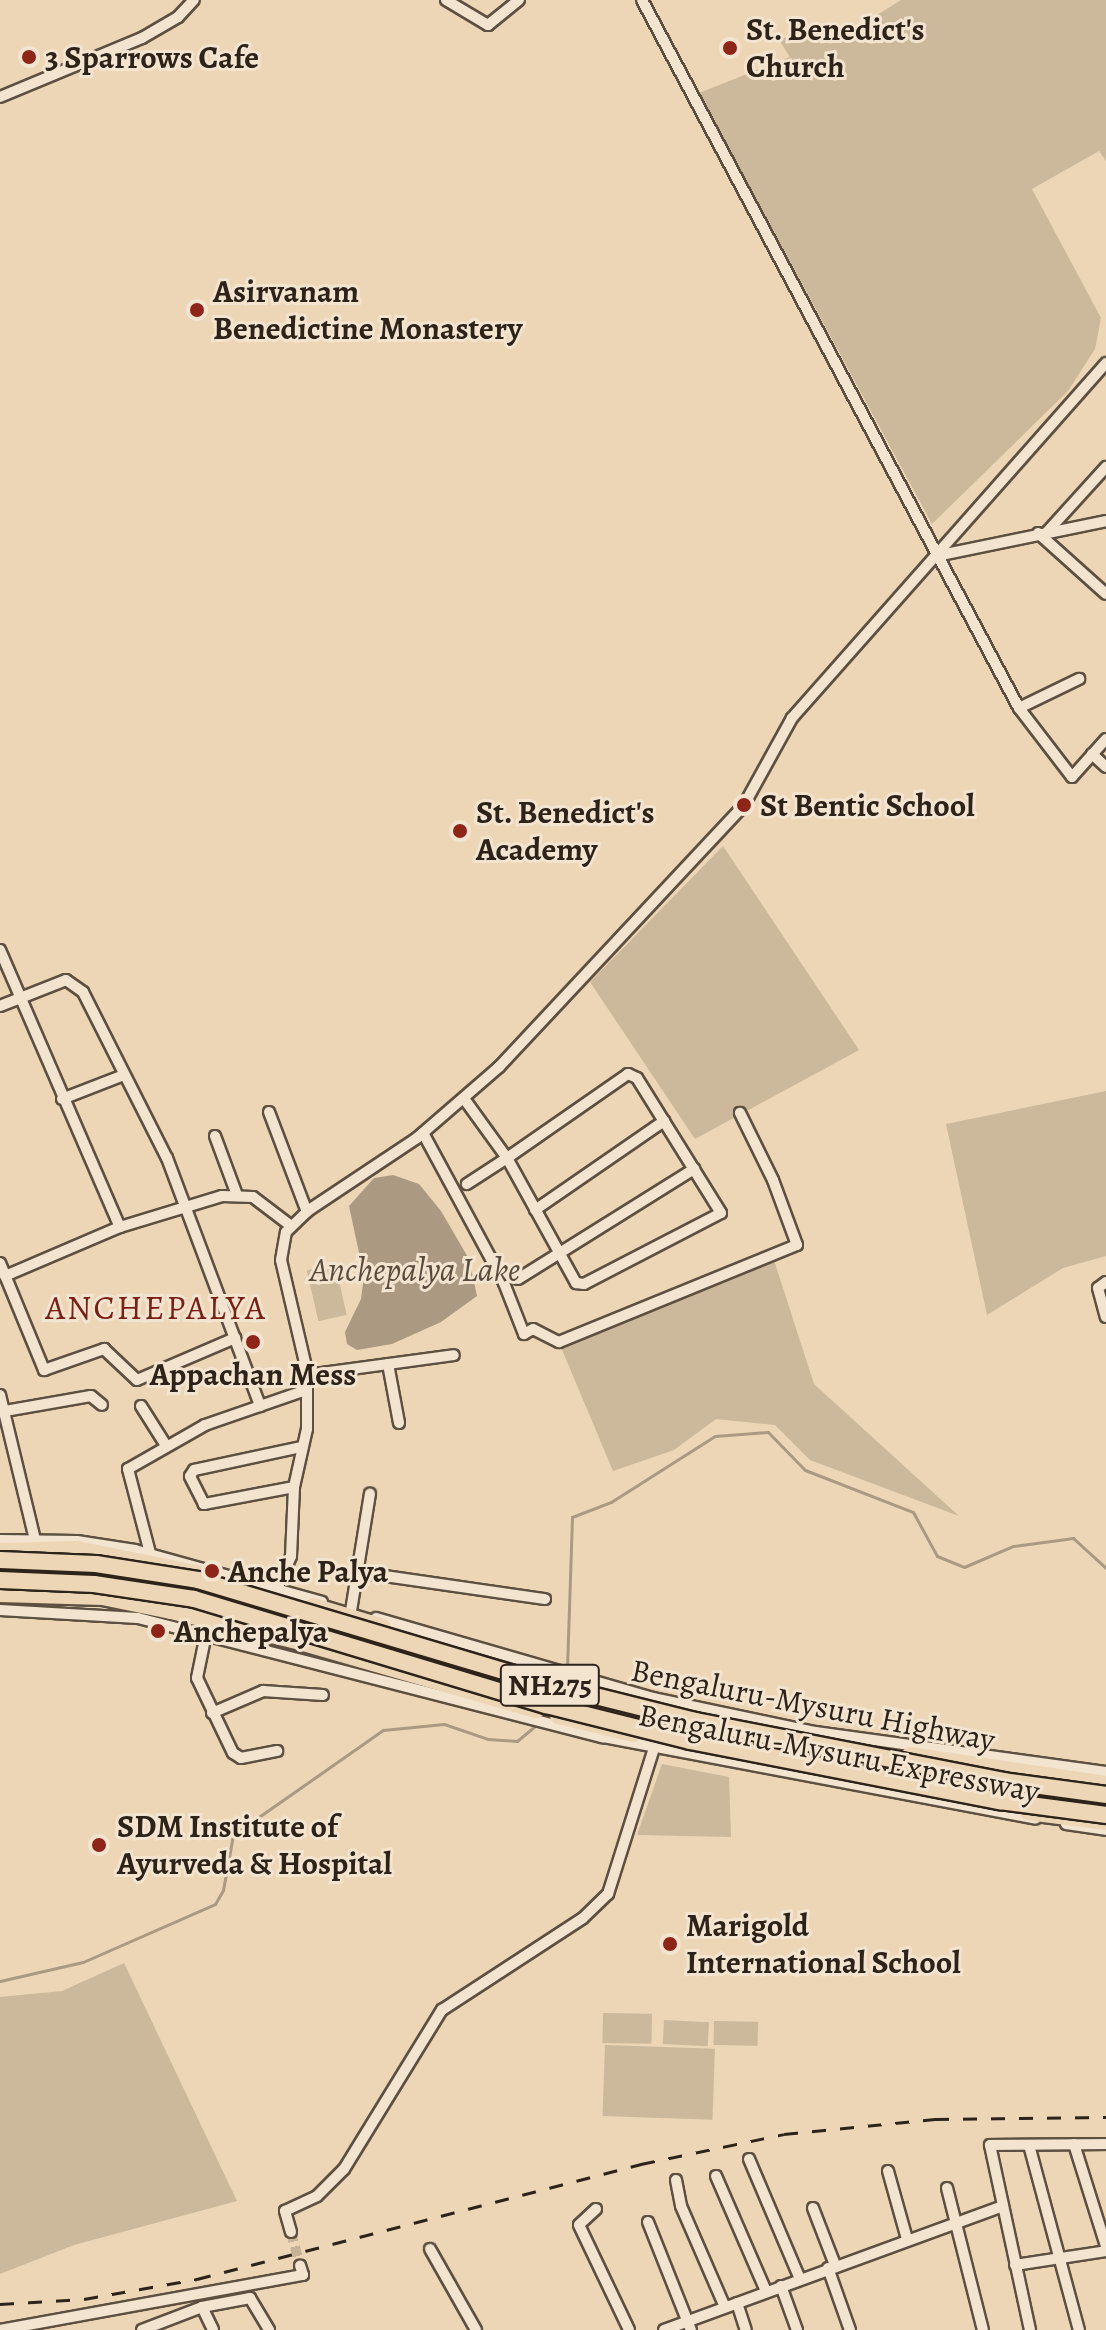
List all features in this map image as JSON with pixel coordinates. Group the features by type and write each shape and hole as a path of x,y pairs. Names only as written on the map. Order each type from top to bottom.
{"highway":[{"name":"Bengaluru-Mysuru Highway","path":"0,1551 78,1549 201,1573 273,1591 603,1689 877,1750 1106,1784"},
{"name":"NH275","path":"0,1560 96,1564 198,1580 623,1704 832,1749 1106,1795"},
{"name":"Bengaluru-Mysuru Expressway","path":"0,1580 94,1584 194,1599 546,1705 676,1737 1105,1822"},
{"name":"Bengaluru-Mysuru Expressway","path":"0,1594 102,1597 602,1732 812,1773 1105,1822"},
{"path":"1105,1822 1106,1784"}],"street":[{"path":"0,97 142,38 178,17 194,0"},
{"path":"446,0 488,25 519,0"},
{"path":"642,0 934,556 1019,708 1072,777 1106,739"},
{"path":"255,1638 273,1591 291,1556 294,1487 307,1429 307,1375 296,1309 281,1260 291,1226 465,1100 744,805 792,718 1106,363"},
{"path":"1043,532 1106,467"},
{"path":"934,556 1106,521"},
{"path":"1043,532 1106,594"},
{"path":"1019,708 1079,679"},
{"path":"1092,754 1106,767"},
{"path":"1,954 17,999 62,1099 97,1164 120,1227"},
{"path":"0,1006 66,980 75,983 124,1075 186,1204 260,1406"},
{"path":"465,1100 507,1158 562,1256 571,1278 584,1284 719,1218 721,1212 637,1078 628,1074 507,1158 467,1184"},
{"path":"62,1099 124,1075"},
{"path":"269,1112 307,1212"},
{"path":"423,1133 504,1283 524,1334 533,1329 559,1342 797,1245 773,1180 740,1113"},
{"path":"535,1210 664,1121"},
{"path":"215,1136 237,1195"},
{"path":"518,1279 562,1256 694,1169"},
{"path":"235,1338 137,1380 104,1349 44,1370 2,1269 186,1204 237,1195 253,1197 291,1226"},
{"path":"1106,1282 1098,1288 1106,1317"},
{"path":"307,1375 454,1355"},
{"path":"388,1364 399,1423"},
{"path":"150,1553 146,1523 127,1472 165,1444 306,1390"},
{"path":"0,1395 35,1540"},
{"path":"5,1411 91,1396 102,1405"},
{"path":"141,1406 165,1444"},
{"path":"294,1487 204,1504 190,1476 194,1470 301,1447"},
{"path":"351,1614 370,1494"},
{"name":"NH275","path":"0,1540 77,1541 150,1553 273,1591"},
{"path":"357,1572 545,1599"},
{"name":"Bengaluru-Mysuru Expressway","path":"0,1610 138,1618 206,1634 255,1638"},
{"path":"206,1634 197,1678 212,1713 237,1757 277,1751"},
{"name":"NH275","path":"603,1689 815,1732 1106,1772"},
{"path":"212,1713 263,1691 323,1695"},
{"path":"291,2232 285,2211 317,2196 344,2169 442,2010 457,1995 583,1918 608,1894 656,1744"},
{"path":"1015,2265 1106,2248 1074,2144"},
{"path":"1030,2330 990,2145 1106,2144"},
{"path":"1029,2145 1079,2330"},
{"path":"749,2159 800,2279"},
{"path":"888,2171 907,2239"},
{"path":"716,2176 766,2291"},
{"path":"676,2180 681,2206 725,2307"},
{"path":"947,2188 983,2330"},
{"path":"664,2330 690,2325 766,2291 1003,2206"},
{"path":"813,2208 850,2330"},
{"path":"596,2209 579,2225 629,2330"},
{"path":"648,2222 690,2325"},
{"path":"430,2249 476,2330"},
{"path":"0,2330 303,2275 300,2265"},
{"path":"781,2286 797,2330"},
{"path":"142,2330 158,2327 202,2307 250,2298 269,2330"},
{"path":"737,2303 746,2330"},
{"path":"202,2307 213,2330"}],"shaded area":[{"path":"901,0 1106,0 1106,161 1099,151 1032,189 1101,318 1095,349 1068,391 932,524 699,93 790,57 779,40 823,23 832,43"},
{"path":"723,846 859,1050 695,1139 590,982"},
{"path":"1106,1091 1106,1256 1063,1268 987,1315 946,1124"},
{"path":"771,1251 814,1384 959,1516 810,1460 775,1425 716,1419 674,1450 613,1471 560,1345"},
{"path":"335,1264 347,1315 318,1321 307,1271"},
{"path":"662,1764 729,1777 731,1837 637,1835"},
{"path":"124,1963 237,2201 74,2245 0,2274 0,1997 62,1991"},
{"path":"603,2013 652,2014 651,2044 602,2043"},
{"path":"664,2020 709,2022 708,2046 663,2044"},
{"path":"714,2021 758,2022 758,2046 714,2045"},
{"path":"605,2045 715,2049 712,2120 603,2116"}],"water":[{"name":"Anchepalya Lake","path":"393,1175 419,1184 441,1211 469,1259 477,1296 441,1322 392,1344 357,1350 347,1344 345,1332 361,1299 364,1276 349,1206 374,1178"}],"waterway":[{"path":"567,1668 572,1517 611,1502 715,1436 768,1432 805,1470 913,1512 937,1556 964,1567 1013,1546 1073,1538 1106,1568"},
{"path":"0,1981 83,1962 215,1904 223,1890 233,1835 383,1730 444,1724 488,1739 517,1741 537,1724"}],"tunnel":[{"path":"291,2232 300,2265"}],"railway":[{"path":"0,2304 84,2299 197,2279 641,2164 784,2134 935,2119 1106,2117"}],"place":[{"name":"St. Benedict's Church","path":"730,48"},
{"name":"3 Sparrows Cafe","path":"29,57"},
{"name":"Asirvanam Benedictine Monastery","path":"197,310"},
{"name":"St Bentic School","path":"744,805"},
{"name":"St. Benedict's Academy","path":"460,831"},
{"name":"Appachan Mess","path":"253,1342"},
{"name":"Anche Palya","path":"212,1571"},
{"name":"Anchepalya","path":"158,1631"},
{"name":"SDM Institute of Ayurveda & Hospital","path":"99,1845"},
{"name":"Marigold International School","path":"670,1944"}],"district":[{"name":"ANCHEPALYA","path":"156,1308"}]}
